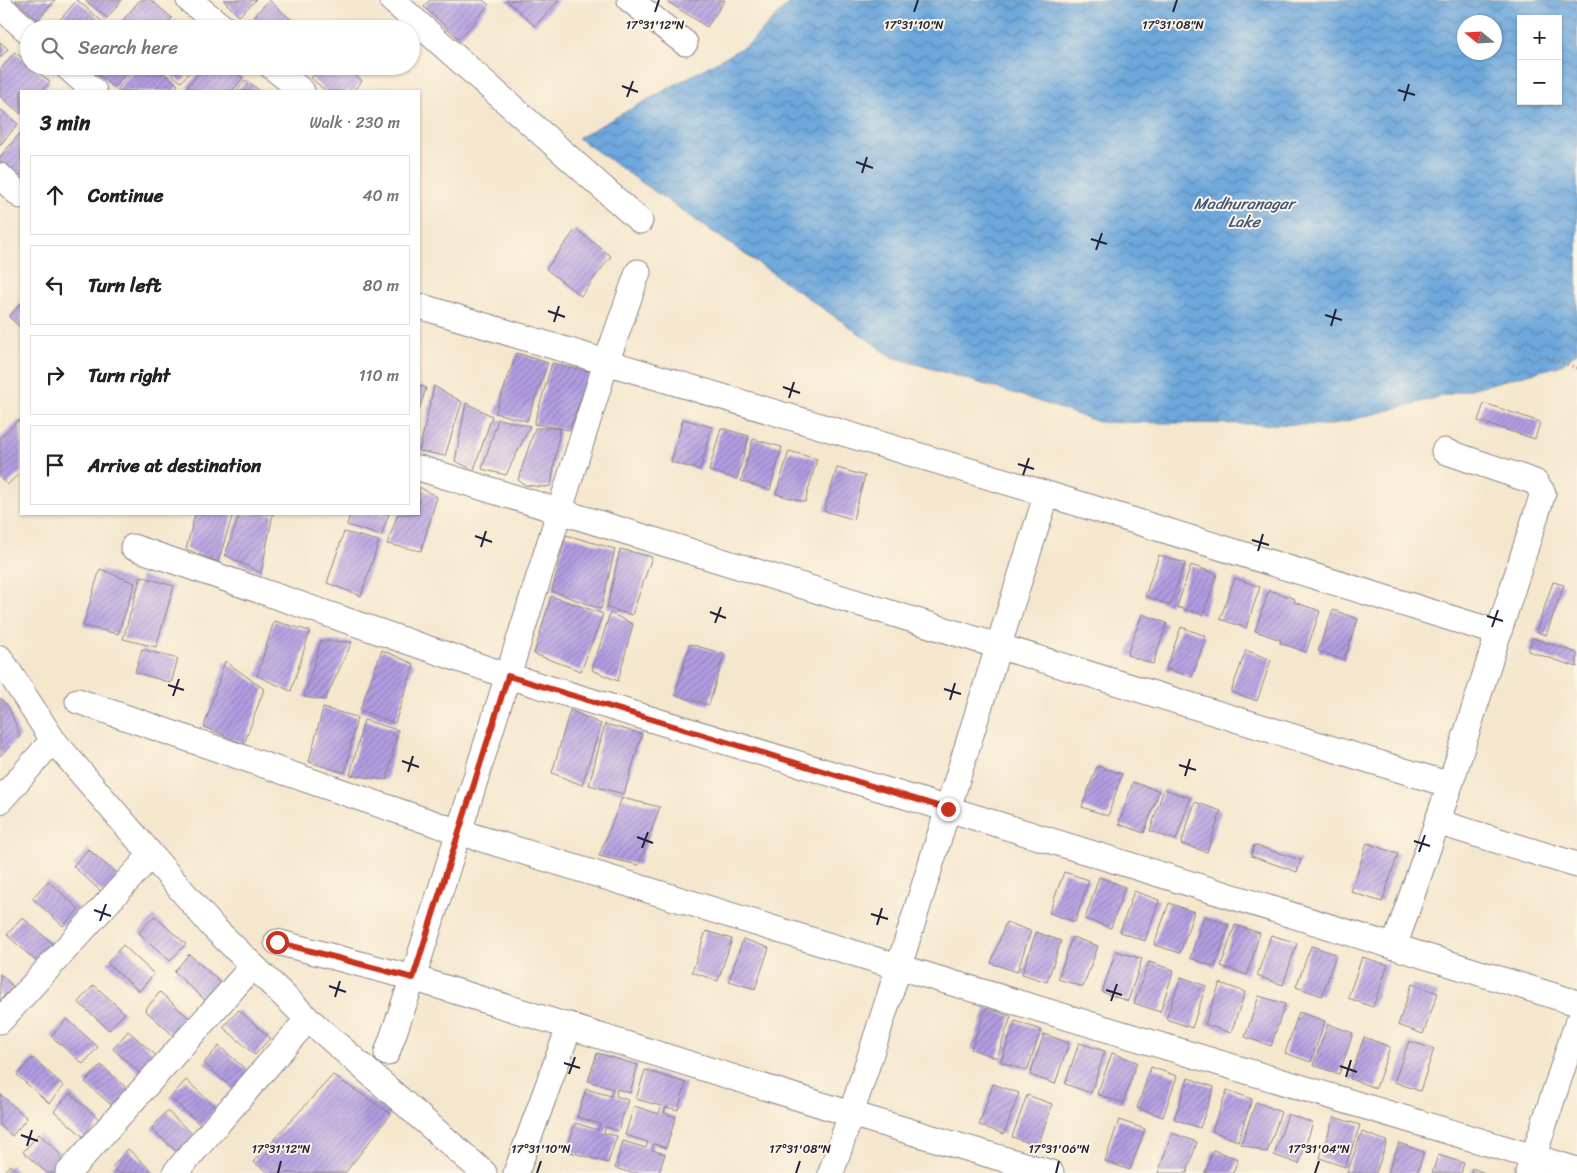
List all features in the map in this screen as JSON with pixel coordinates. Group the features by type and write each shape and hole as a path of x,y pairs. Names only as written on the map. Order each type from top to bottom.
{"street":[{"path":"189,0 214,20"},
{"path":"630,0 685,43"},
{"path":"408,5 640,221"},
{"path":"0,6 20,24"},
{"path":"76,75 93,90"},
{"path":"282,75 301,90"},
{"path":"0,176 20,195"},
{"path":"388,1053 606,363 638,272"},
{"path":"420,306 1499,632"},
{"path":"1394,947 1450,785 1542,494 1535,482 1444,451"},
{"path":"420,468 1450,785"},
{"path":"831,1173 899,966 1046,494"},
{"path":"133,547 508,676 948,809 1577,1003"},
{"path":"0,658 53,740 213,928 308,1020 484,1173"},
{"path":"78,701 459,832 899,966 1531,1165 1577,1170"},
{"path":"0,801 53,740"},
{"path":"1437,822 1577,865"},
{"path":"0,1021 151,855"},
{"path":"277,942 413,978 570,1025 851,1114 1051,1173"},
{"path":"68,1173 253,966"},
{"path":"175,1173 308,1020"},
{"path":"1531,1165 1577,1024"},
{"path":"516,1173 570,1025"}],"path":[{"path":"1514,346 1577,368"}],"water":[{"name":"Madhuranagar Lake","path":"792,0 1574,0 1577,1 1577,352 1559,366 1331,425 1099,422 1020,395 893,357 578,138 749,44"}],"building":[{"path":"15,0 55,0 38,20"},
{"path":"77,0 100,20 60,20"},
{"path":"85,0 122,0 107,18"},
{"path":"140,0 151,0 172,18 171,20 123,20"},
{"path":"223,0 256,0 239,16"},
{"path":"269,0 292,20 252,20"},
{"path":"430,0 483,0 489,5 459,39 424,7"},
{"path":"506,0 559,0 535,26"},
{"path":"665,0 725,0 707,27"},
{"path":"0,42 8,49 0,58"},
{"path":"15,52 20,56 20,75 42,75 50,82 43,90 20,90 20,113 0,96 0,70"},
{"path":"99,75 125,75 114,88"},
{"path":"130,75 166,75 178,85 174,90 117,90"},
{"path":"173,75 187,75 181,82"},
{"path":"197,75 240,75 243,78 233,90 192,90 187,87"},
{"path":"314,75 356,75 362,81 354,90 325,90 311,78"},
{"path":"246,80 259,90 238,90"},
{"path":"0,109 18,124 0,145"},
{"path":"20,133 20,181 0,164 0,157"},
{"path":"576,229 611,256 581,296 546,269"},
{"path":"20,304 20,327 9,317"},
{"path":"517,353 548,363 527,421 495,413"},
{"path":"552,363 591,372 569,430 534,424"},
{"path":"420,385 426,388 420,407"},
{"path":"434,386 462,402 445,456 420,451"},
{"path":"466,403 492,416 474,470 455,461"},
{"path":"1484,403 1540,422 1535,439 1478,421"},
{"path":"498,419 530,426 506,475 482,469"},
{"path":"683,419 712,427 700,470 671,462"},
{"path":"19,420 20,473 7,485 0,477 0,438"},
{"path":"535,428 560,428 551,486 525,485 518,480"},
{"path":"721,428 749,436 737,479 709,471"},
{"path":"753,439 782,447 770,490 741,481"},
{"path":"789,451 817,459 805,502 776,494"},
{"path":"837,468 865,476 853,519 824,511"},
{"path":"420,488 437,497 421,551 387,544 398,515 420,515"},
{"path":"195,515 233,515 218,562 186,549"},
{"path":"240,515 273,515 261,573 225,555"},
{"path":"350,515 389,515 381,536 347,525"},
{"path":"344,532 379,541 361,596 327,583"},
{"path":"566,535 615,549 601,609 552,591"},
{"path":"620,549 652,557 632,615 607,608"},
{"path":"1159,555 1185,563 1170,605 1145,596"},
{"path":"1191,565 1217,574 1203,615 1177,607"},
{"path":"100,569 135,583 118,634 83,626"},
{"path":"141,576 174,586 156,647 123,639"},
{"path":"1235,578 1260,587 1246,628 1220,619"},
{"path":"1553,582 1564,585 1546,635 1536,632"},
{"path":"1269,590 1295,599 1294,602 1320,611 1306,652 1280,643 1281,640 1255,631"},
{"path":"551,596 603,614 581,671 534,654"},
{"path":"1333,610 1358,619 1344,660 1318,651"},
{"path":"610,613 633,624 618,681 592,670"},
{"path":"1142,614 1167,623 1153,664 1127,655"},
{"path":"274,621 310,631 291,691 257,676"},
{"path":"1181,627 1206,636 1192,677 1166,669"},
{"path":"1533,638 1577,653 1577,667 1528,651"},
{"path":"321,641 352,642 325,700 304,697"},
{"path":"690,644 724,654 709,705 675,695"},
{"path":"142,649 178,659 171,683 135,672"},
{"path":"382,650 414,664 395,723 360,710"},
{"path":"1246,650 1271,660 1257,701 1231,692"},
{"path":"225,661 264,689 244,744 204,727"},
{"path":"0,698 9,707 20,736 0,756"},
{"path":"323,708 357,717 345,773 309,762"},
{"path":"570,710 601,724 582,785 552,773"},
{"path":"364,720 398,730 387,780 350,775"},
{"path":"605,724 642,734 624,794 589,785"},
{"path":"1097,766 1122,774 1108,816 1082,807"},
{"path":"1133,782 1159,791 1144,833 1119,824"},
{"path":"1164,789 1190,798 1176,840 1150,831"},
{"path":"622,798 660,807 639,865 599,856"},
{"path":"1195,802 1221,811 1207,852 1181,844"},
{"path":"1367,843 1398,854 1382,902 1351,892"},
{"path":"1254,845 1301,860 1297,872 1251,856"},
{"path":"88,849 120,877 104,894 73,866"},
{"path":"1064,872 1089,880 1075,922 1049,913"},
{"path":"1099,877 1125,887 1111,928 1085,919"},
{"path":"48,881 79,909 63,926 32,898"},
{"path":"1134,891 1159,900 1145,941 1120,932"},
{"path":"1169,903 1194,912 1180,953 1154,945"},
{"path":"154,916 186,944 170,961 139,933"},
{"path":"1204,916 1229,925 1215,967 1190,958"},
{"path":"22,917 54,945 38,963 7,935"},
{"path":"1006,922 1031,931 1017,972 991,963"},
{"path":"1235,925 1260,933 1247,975 1221,966"},
{"path":"706,931 732,939 718,981 692,972"},
{"path":"1036,932 1061,941 1047,982 1022,974"},
{"path":"1271,935 1297,943 1283,985 1257,976"},
{"path":"1072,937 1098,946 1083,987 1058,979"},
{"path":"743,939 769,948 755,989 729,981"},
{"path":"123,945 154,974 139,991 107,963"},
{"path":"1311,946 1336,954 1322,996 1296,987"},
{"path":"1116,951 1142,959 1128,1001 1102,992"},
{"path":"189,954 221,983 205,1000 174,972"},
{"path":"1362,957 1388,965 1373,1007 1348,998"},
{"path":"1149,962 1174,970 1160,1012 1134,1003"},
{"path":"0,974 13,986 0,1001"},
{"path":"1181,977 1206,986 1192,1028 1166,1019"},
{"path":"1220,983 1245,992 1231,1033 1205,1024"},
{"path":"1412,984 1438,993 1423,1034 1398,1025"},
{"path":"94,985 125,1013 109,1030 78,1002"},
{"path":"160,992 192,1021 176,1038 145,1010"},
{"path":"1259,996 1285,1004 1271,1046 1245,1037"},
{"path":"986,1008 1011,1016 997,1058 971,1049"},
{"path":"239,1010 270,1038 255,1055 223,1027"},
{"path":"1299,1012 1325,1021 1311,1062 1285,1053"},
{"path":"67,1019 98,1047 83,1064 51,1036"},
{"path":"1015,1021 1041,1030 1027,1071 1001,1062"},
{"path":"1328,1024 1353,1033 1339,1074 1313,1065"},
{"path":"128,1031 160,1059 144,1077 113,1049"},
{"path":"1044,1034 1069,1043 1055,1084 1030,1075"},
{"path":"1364,1037 1390,1047 1376,1088 1350,1079"},
{"path":"1409,1041 1434,1049 1420,1091 1394,1082"},
{"path":"1079,1043 1105,1051 1091,1093 1065,1084"},
{"path":"219,1046 251,1074 235,1091 204,1063"},
{"path":"597,1053 638,1065 630,1093 617,1089 616,1096 628,1100 618,1131 606,1127 604,1133 617,1136 608,1163 567,1151 575,1123 598,1130 600,1124 577,1117 586,1089 611,1096 613,1089 588,1081"},
{"path":"1112,1053 1137,1062 1123,1103 1097,1094"},
{"path":"33,1058 64,1086 49,1103 17,1075"},
{"path":"101,1065 132,1093 117,1110 85,1082"},
{"path":"1151,1067 1177,1076 1163,1117 1137,1108"},
{"path":"645,1070 686,1083 678,1110 666,1107 664,1113 676,1117 666,1148 654,1144 652,1150 665,1154 659,1173 632,1173 615,1168 623,1141 646,1148 648,1142 625,1135 634,1106 659,1114 661,1106 636,1099"},
{"path":"333,1075 391,1114 345,1173 270,1173 253,1162"},
{"path":"1188,1078 1214,1087 1200,1128 1174,1119"},
{"path":"186,1080 217,1108 202,1126 170,1098"},
{"path":"993,1084 1019,1093 1004,1134 979,1125"},
{"path":"1227,1090 1252,1099 1238,1141 1212,1131"},
{"path":"70,1093 101,1121 86,1139 54,1111"},
{"path":"0,1094 27,1118 12,1136 0,1125"},
{"path":"1027,1095 1052,1104 1038,1146 1012,1137"},
{"path":"1256,1102 1281,1112 1267,1153 1241,1144"},
{"path":"167,1111 198,1139 183,1157 151,1129"},
{"path":"1288,1114 1313,1123 1299,1164 1274,1155"},
{"path":"1334,1117 1360,1125 1345,1167 1320,1158"},
{"path":"1119,1120 1145,1129 1130,1170 1105,1161"},
{"path":"1362,1132 1387,1141 1376,1173 1347,1173"},
{"path":"1172,1133 1197,1142 1187,1173 1158,1173"},
{"path":"39,1134 70,1163 61,1173 47,1173 23,1152"},
{"path":"1399,1143 1424,1152 1417,1173 1388,1173"},
{"path":"128,1149 154,1173 119,1173 112,1167"},
{"path":"1213,1150 1238,1159 1233,1173 1205,1173"},
{"path":"1438,1155 1464,1163 1461,1173 1432,1173"},
{"path":"10,1165 19,1173 3,1173"},
{"path":"1472,1168 1485,1173 1471,1173"}],"route":[{"path":"277,942 413,978 508,676 948,809"}]}
